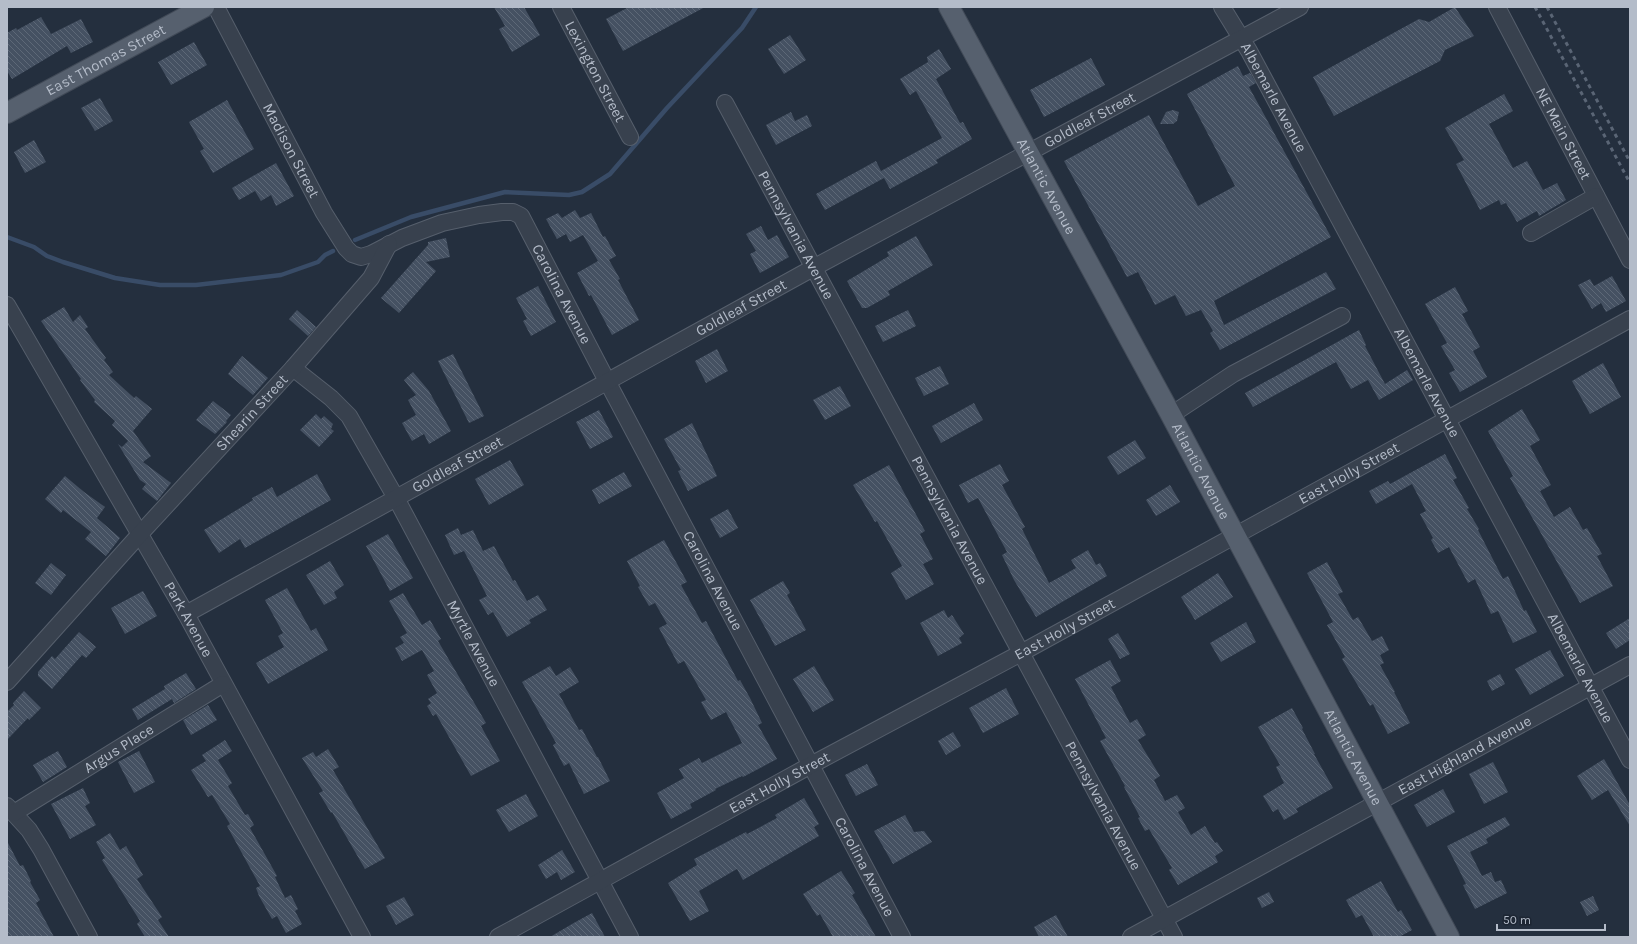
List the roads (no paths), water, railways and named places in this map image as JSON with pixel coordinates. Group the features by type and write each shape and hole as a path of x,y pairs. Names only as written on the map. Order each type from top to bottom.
{"main road":[{"name":"East Thomas Street","path":"7,113 204,7"},
{"name":"Atlantic Avenue","path":"948,7 1171,415 1449,937"}],"street":[{"name":"Madison Street","path":"216,7 324,213 346,248 352,254 361,257 371,254 389,244"},
{"name":"Lexington Street","path":"561,7 630,137"},
{"name":"Albemarle Avenue","path":"1222,7 1243,39 1630,760"},
{"name":"Goldleaf Street","path":"186,614 813,268 1243,39 1300,7"},
{"name":"NE Main Street","path":"1497,7 1630,260"},
{"name":"Pennsylvania Avenue","path":"725,103 1174,937"},
{"path":"1531,233 1596,196"},
{"name":"Carolina Avenue","path":"389,244 442,223 479,215 513,212 521,216 902,937"},
{"name":"Shearin Street","path":"7,682 140,534 293,368 371,278 389,244"},
{"name":"Park Avenue","path":"7,305 186,614 362,937"},
{"path":"1171,415 1233,374 1342,316"},
{"name":"East Holly Street","path":"498,937 811,765 1021,653 1448,420 1630,319"},
{"name":"Myrtle Avenue","path":"293,368 331,398 349,416 396,498 630,937"},
{"name":"East Highland Avenue","path":"1130,937 1630,665"},
{"name":"Argus Place","path":"11,809 223,684"},
{"path":"11,809 29,830 41,848 89,937"}],"waterway":[{"path":"355,240 411,217 505,192 569,195 582,192 610,174 667,108 742,28 756,7"},
{"path":"7,237 34,247 47,256 63,262 115,278 160,285 196,285 281,275 318,262 325,255 333,251"}],"railway":[{"path":"1535,7 1630,183"},
{"path":"1547,7 1630,162"}]}
